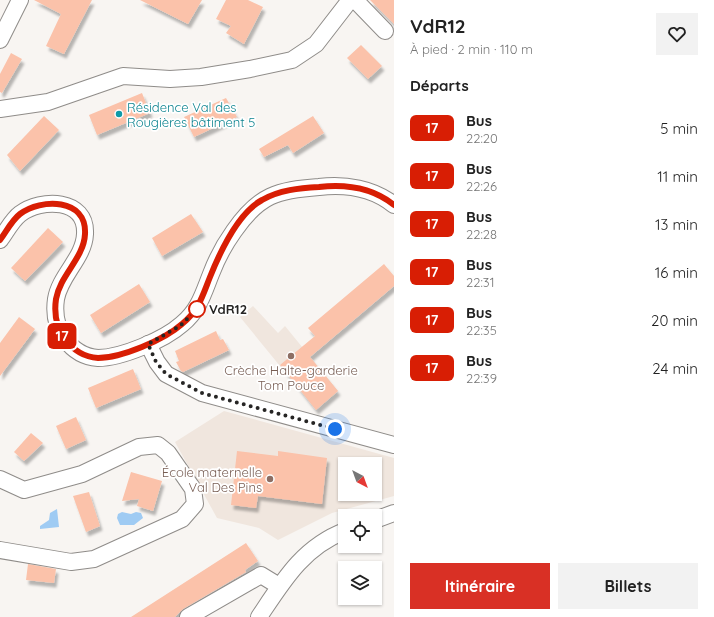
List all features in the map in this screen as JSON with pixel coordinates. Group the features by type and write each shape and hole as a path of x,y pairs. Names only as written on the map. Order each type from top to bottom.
{"street":[{"path":"0,40 20,0"},
{"path":"0,109 48,102 123,76 170,79 201,77 250,70 292,60 316,44 350,0"},
{"path":"355,0 385,31"},
{"path":"0,240 19,214 30,209 41,205 57,203 76,211 83,220 85,234 80,251 58,291 55,311 59,329 66,341 76,351 93,357 120,354 148,344 180,326 192,315 225,244 244,215 262,200 294,190 341,186 375,193 394,205"},
{"path":"148,344 156,362 166,374 202,393 394,445"},
{"path":"0,480 24,490 82,474 139,447 158,445 168,453 193,489 195,504 182,518 94,559 72,562 0,550"},
{"path":"382,517 394,513"},
{"path":"259,617 279,586 303,556 328,538 338,534"},
{"path":"188,617 261,575 279,586"}],"shaded area":[{"name":"Crèche Halte-garderie Tom Pouce","path":"253,306 278,333 285,326 338,391 316,410 240,317"},
{"name":"École maternelle Val Des Pins","path":"224,411 394,458 394,496 382,499 382,457 338,457 338,501 376,501 347,509 338,509 338,511 278,540 259,528 217,518 175,442"}],"water":[{"path":"57,509 59,527 40,529 40,526 49,520 50,513"},
{"path":"122,512 131,514 136,512 141,513 143,518 134,525 120,525 117,518 118,514"}],"building":[{"path":"34,0 92,0 64,54 46,46 61,14"},
{"path":"140,0 202,0 188,24"},
{"path":"226,0 248,0 263,7 244,44 226,33 231,26 216,19"},
{"path":"370,0 394,0 394,24"},
{"path":"361,45 382,66 368,79 347,58"},
{"path":"11,53 22,59 2,93 0,92 0,74"},
{"name":"Résidence Val des Rougières bâtiment 5","path":"142,93 150,113 97,135 89,115"},
{"path":"226,98 237,117 194,137 184,117"},
{"path":"44,116 59,130 20,171 7,155"},
{"path":"313,116 324,133 293,153 288,145 264,157 259,149"},
{"path":"191,214 203,232 162,256 152,238"},
{"path":"48,228 63,242 25,281 11,268"},
{"path":"384,264 394,276 394,286 310,357 338,391 316,410 280,365 315,336 308,328"},
{"path":"139,284 150,302 101,333 90,315"},
{"path":"19,317 35,329 0,376 0,343"},
{"path":"216,331 220,340 223,339 229,350 183,372 181,371 176,362 179,361 175,351"},
{"path":"133,369 141,389 96,408 88,388"},
{"path":"76,417 86,440 66,449 56,426"},
{"path":"31,433 43,443 24,461 14,452"},
{"path":"237,451 278,456 278,451 327,458 322,504 258,496 256,508 231,505"},
{"path":"131,472 162,481 153,511 137,506 139,499 122,501"},
{"path":"89,492 100,526 86,532 73,496"},
{"path":"246,543 258,561 245,570 246,572 183,609 175,617 131,617"},
{"path":"28,564 56,569 54,583 26,580"}],"bus line":[{"name":"17","path":"0,240 19,214 41,205 57,203 76,211 80,215 85,226 84,242 75,261 61,283 56,298 55,311 59,329 70,346 82,354 99,358 120,354 148,344 173,331 192,315 196,311 217,258 225,244 244,215 255,204 262,200 282,192 324,186 341,186 375,193 389,200 394,205"}],"place":[{"name":"Résidence Val des Rougières bâtiment 5","path":"119,114"},
{"name":"VdR12","path":"197,309"},
{"name":"Crèche Halte-garderie Tom Pouce","path":"291,356"},
{"name":"École maternelle Val Des Pins","path":"270,479"}],"route":[{"path":"197,309 173,331 148,344 156,362 166,374 202,393 335,429"}]}
